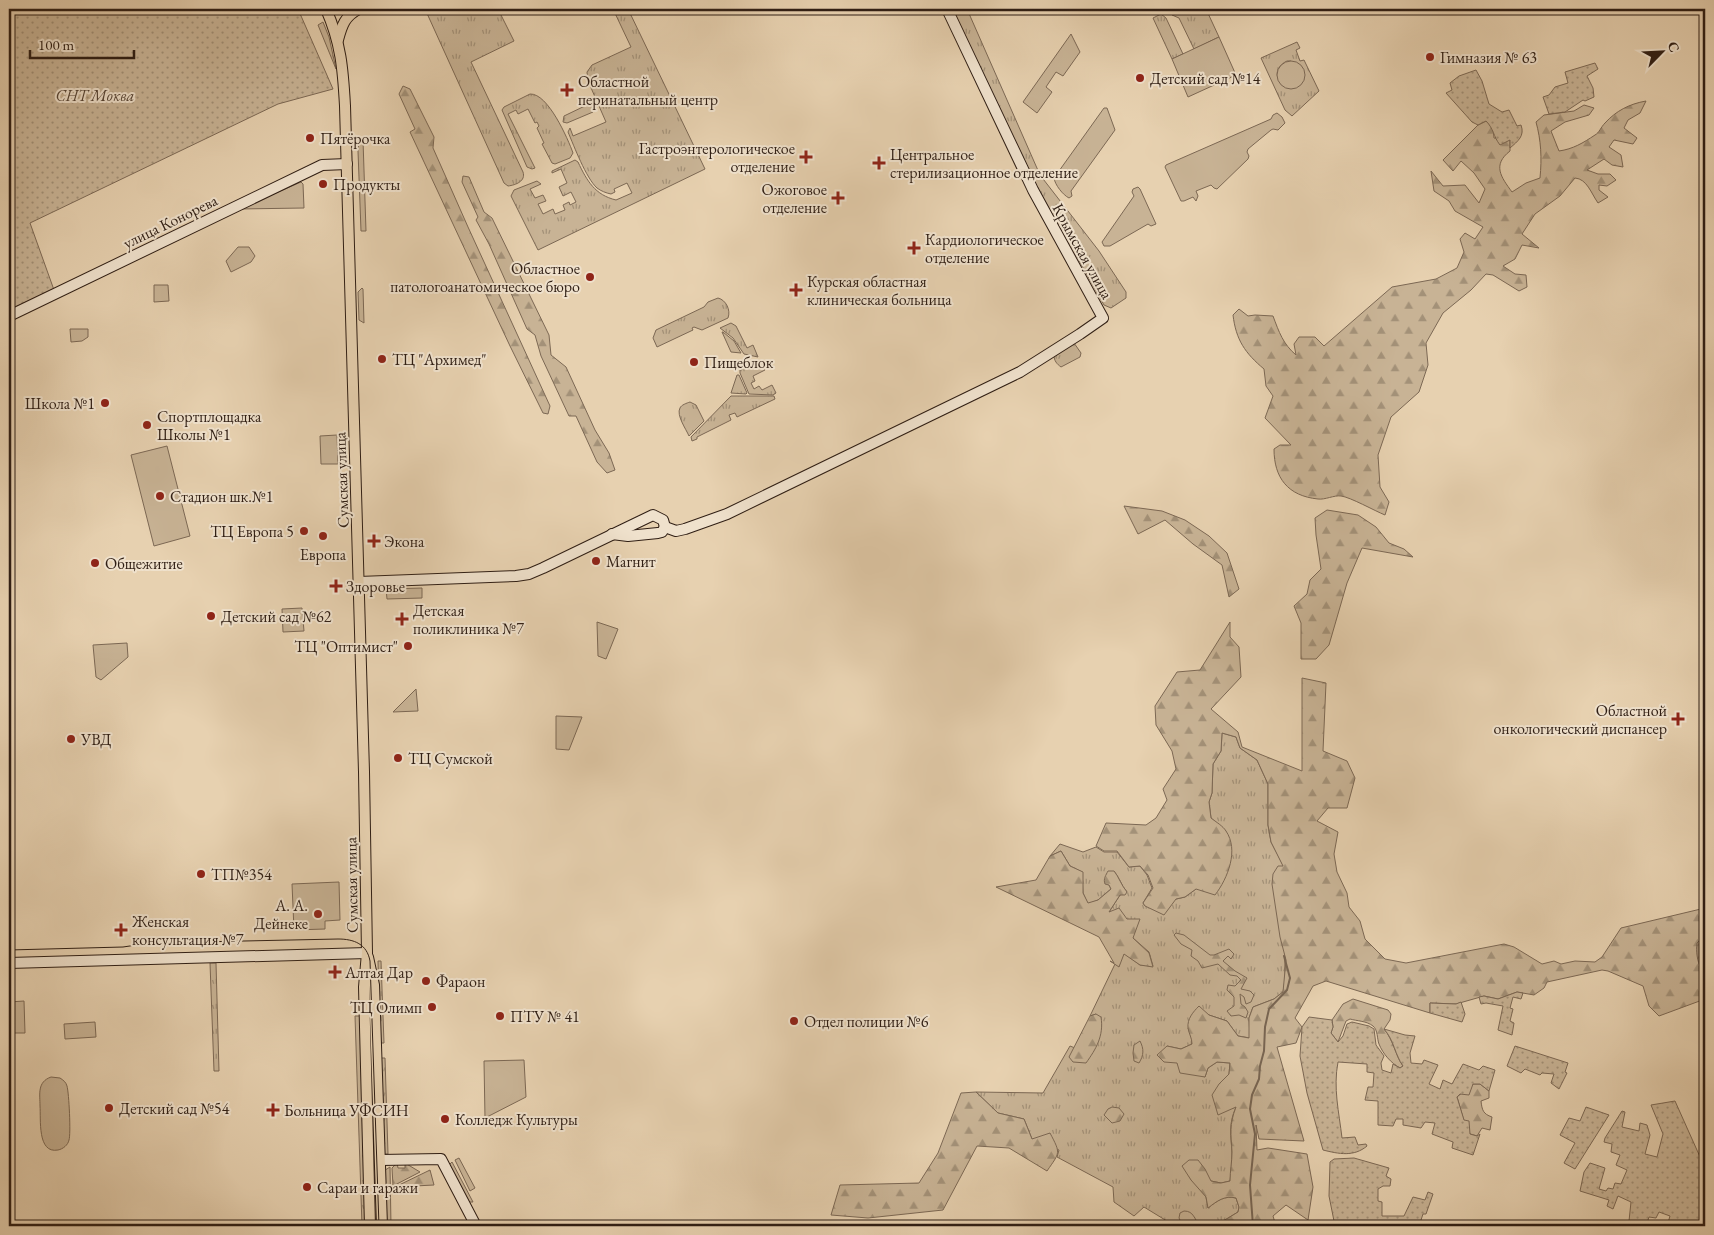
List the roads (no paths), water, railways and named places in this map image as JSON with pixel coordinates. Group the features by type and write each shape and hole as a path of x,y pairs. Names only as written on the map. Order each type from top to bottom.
{"main road":[{"name":"Сумская улица","path":"326,9 338,40 344,72 367,954 364,987 370,1226"},
{"path":"338,40 343,22 349,14 359,9"},
{"name":"Сумская улица","path":"367,954 374,985 382,1226"}],"street":[{"name":"Крымская улица","path":"665,527 676,531 727,514 1020,372 1103,318 1032,190 947,9"},
{"name":"улица Конорева","path":"9,316 322,165 347,164"},
{"path":"358,582 529,574 543,568 611,534 653,514 663,520 665,527 662,532 658,533 628,536 611,534"},
{"path":"9,963 367,954"},
{"path":"380,1160 441,1159 476,1226"}],"water":[{"path":"1705,935 1705,969 1701,969 1697,956 1697,943"}],"waterway":[{"path":"1253,1226 1250,1185 1255,1134 1250,1109 1252,1095 1259,1079 1269,1009 1287,990 1290,978 1284,956"}],"tram line":[{"path":"9,950 123,947 150,943 338,939 354,941 359,944 366,950 370,961 379,1226"}],"place":[{"name":"Гимназия № 63","path":"1430,57"},
{"name":"Детский сад №14","path":"1140,78"},
{"name":"Областной перинатальный центр","path":"567,90"},
{"name":"Пятёрочка","path":"310,138"},
{"name":"Гастроэнтерологическое отделение","path":"806,157"},
{"name":"Центральное стерилизационное отделение","path":"879,163"},
{"name":"Продукты","path":"323,184"},
{"name":"Ожоговое отделение","path":"838,198"},
{"name":"Кардиологическое отделение","path":"914,248"},
{"name":"Областное патологоанатомическое бюро","path":"590,277"},
{"name":"Курская областная клиническая больница","path":"796,290"},
{"name":"ТЦ \"Архимед\"","path":"382,359"},
{"name":"Пищеблок","path":"694,362"},
{"name":"Школа №1","path":"105,403"},
{"name":"Спортплощадка Школы №1","path":"147,425"},
{"name":"Стадион шк.№1","path":"160,496"},
{"name":"ТЦ Европа 5","path":"304,531"},
{"name":"Европа","path":"323,536"},
{"name":"Экона","path":"374,541"},
{"name":"Магнит","path":"596,561"},
{"name":"Общежитие","path":"95,563"},
{"name":"Здоровье","path":"336,586"},
{"name":"Детский сад №62","path":"211,616"},
{"name":"Детская поликлиника №7","path":"402,619"},
{"name":"ТЦ \"Оптимист\"","path":"408,646"},
{"name":"Областной онкологический диспансер","path":"1678,719"},
{"name":"УВД","path":"71,739"},
{"name":"ТЦ Сумской","path":"398,758"},
{"name":"ТП№354","path":"201,874"},
{"name":"А. А. Дейнеке","path":"318,914"},
{"name":"Женская консультация №7","path":"121,930"},
{"name":"Алтая Дар","path":"335,972"},
{"name":"Фараон","path":"426,981"},
{"name":"ТЦ Олимп","path":"432,1007"},
{"name":"ПТУ № 41","path":"500,1016"},
{"name":"Отдел полиции №6","path":"794,1021"},
{"name":"Детский сад №54","path":"109,1108"},
{"name":"Больница УФСИН","path":"273,1110"},
{"name":"Колледж Культуры","path":"445,1119"},
{"name":"Сараи и гаражи","path":"307,1187"}],"park label":[{"name":"СНТ Моква","path":"95,95"}]}
